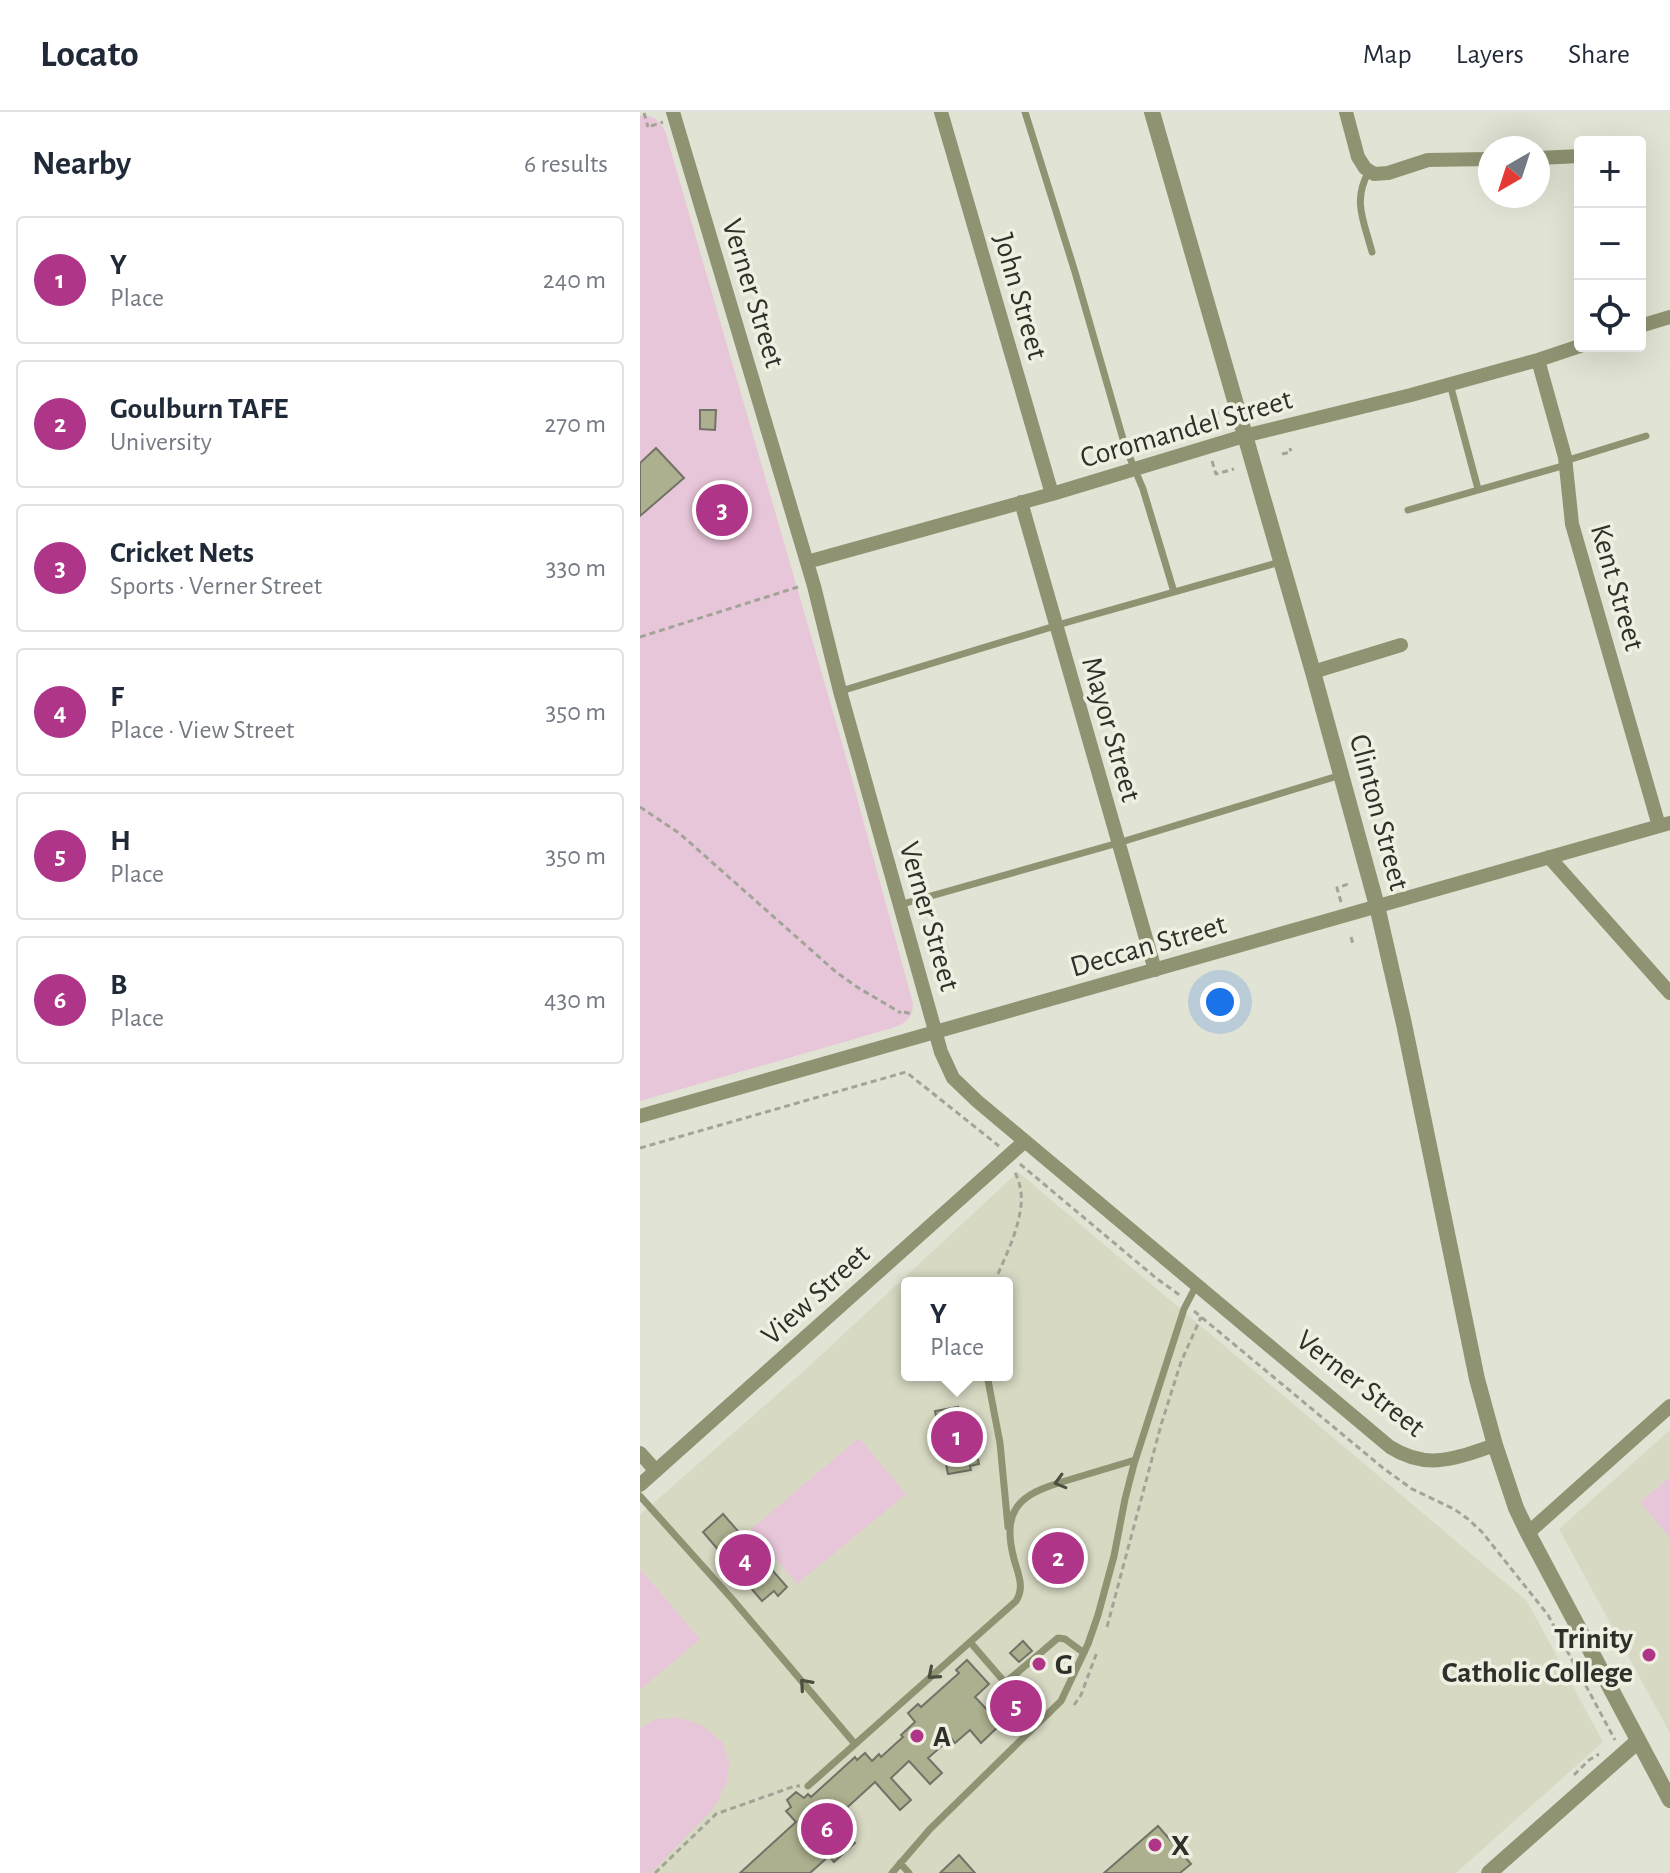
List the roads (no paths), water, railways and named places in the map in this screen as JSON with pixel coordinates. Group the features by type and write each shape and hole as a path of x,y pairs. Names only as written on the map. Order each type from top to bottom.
{"street":[{"name":"John Street","path":"941,112 1052,494"},
{"name":"Clinton Street","path":"1152,112 1377,906 1477,1379 1495,1445 1528,1533 1670,1800"},
{"path":"1346,112 1358,157 1365,168 1374,174 1388,173 1428,160 1478,159"},
{"name":"Verner Street","path":"668,117 807,562 899,905 944,1061 953,1078 1402,1454 1438,1461 1458,1458 1495,1445"},
{"path":"1550,157 1574,156"},
{"path":"1646,324 1670,317"},
{"name":"Coromandel Street","path":"807,562 1052,494 1244,436 1450,384 1574,348"},
{"name":"Kent Street","path":"1538,360 1566,463 1572,524 1664,824"},
{"name":"Mayor Street","path":"1021,502 1155,970"},
{"path":"1313,672 1401,645"},
{"name":"Deccan Street","path":"640,1116 1664,824"},
{"path":"1549,857 1670,993"},
{"name":"View Street","path":"640,1485 1015,1160 1025,1141"},
{"path":"1528,1533 1670,1406"},
{"path":"640,1453 656,1471"},
{"path":"1489,1873 1638,1741"}],"lane":[{"path":"1025,112 1125,446 1143,489 1174,592"},
{"path":"1369,171 1359,193 1372,252"},
{"path":"1450,384 1478,489"},
{"path":"1408,510 1646,436"},
{"path":"840,691 1280,562"},
{"path":"899,905 1341,775"},
{"path":"892,1873 939,1819 1061,1701 1098,1615 1135,1460 1187,1303 1197,1284"},
{"path":"808,1786 1016,1601 1020,1582 1005,1510 1000,1443 988,1381"},
{"path":"1010,1537 1016,1509 1029,1495 1047,1486 1135,1460"},
{"path":"640,1496 855,1744"},
{"path":"1005,1683 1058,1638 1065,1639 1084,1653"},
{"path":"970,1642 1014,1693"},
{"path":"900,1863 909,1873"}],"place":[{"name":"Cricket Nets","path":"722,510"},
{"name":"Y","path":"957,1437"},
{"name":"Goulburn TAFE","path":"1058,1558"},
{"name":"F","path":"745,1560"},
{"name":"Trinity Catholic College","path":"1649,1655"},
{"name":"G","path":"1039,1664"},
{"name":"H","path":"1016,1706"},
{"name":"A","path":"917,1736"},
{"name":"B","path":"827,1829"},
{"name":"X","path":"1155,1845"}]}
